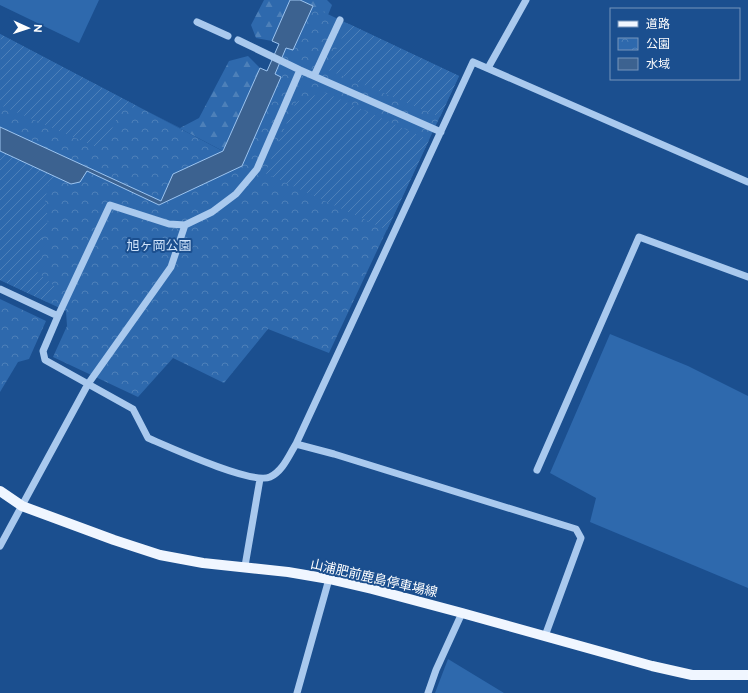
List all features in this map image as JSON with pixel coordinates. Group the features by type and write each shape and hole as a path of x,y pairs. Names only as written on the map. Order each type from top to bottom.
{"main road":[{"name":"山浦肥前鹿島停車場線","path":"0,491 22,506 114,540 160,555 203,563 245,566 329,579 462,613 652,666 692,675 748,675"}],"street":[{"path":"488,68 526,0"},
{"path":"314,76 340,20"},
{"path":"197,22 228,36"},
{"path":"238,40 300,70 442,132"},
{"path":"300,70 257,169 236,194 212,212 185,225 169,224 110,205 43,351 45,360 133,409 148,438 236,473 260,478 270,477 282,468 296,444 442,132 473,62 748,182"},
{"path":"0,546 88,384 171,267 185,225"},
{"path":"537,470 639,237 748,277"},
{"path":"0,289 58,316"},
{"path":"296,444 334,454 576,529 581,538 545,636"},
{"path":"245,566 260,478"},
{"path":"297,693 329,579"},
{"path":"428,693 436,670 462,613"}],"green space":[{"path":"0,0 99,0 79,43 0,5"},
{"path":"264,0 290,0 272,41 256,38 251,25"},
{"path":"300,0 327,0 332,5 316,45 293,50 313,6"},
{"name":"旭ヶ岡公園","path":"300,1 459,76 329,353 268,329 224,383 173,358 138,397 53,357 67,326 66,311 0,280 0,34 234,157"},
{"path":"349,24 459,76 440,117 326,69"},
{"path":"0,34 137,106 120,112 107,139 96,147 0,105"},
{"path":"248,56 260,68 223,151 137,106 180,128 199,118 229,61"},
{"path":"324,92 429,140 387,230 265,173 296,102"},
{"path":"0,151 58,178 49,183 45,199 48,220 39,248 43,263 37,272 58,289 47,302 0,280"},
{"path":"0,299 46,321 29,359 18,362 0,392"},
{"path":"610,334 688,366 748,396 748,588 590,522 596,498 550,473"},
{"path":"448,659 504,693 435,693"}],"water":[{"path":"290,0 300,0 313,6 293,50 286,48 275,74 281,77 242,166 159,205 87,171 80,182 71,184 0,151 0,127 161,201 173,174 223,151 260,68 267,71 279,44 272,41"}]}
